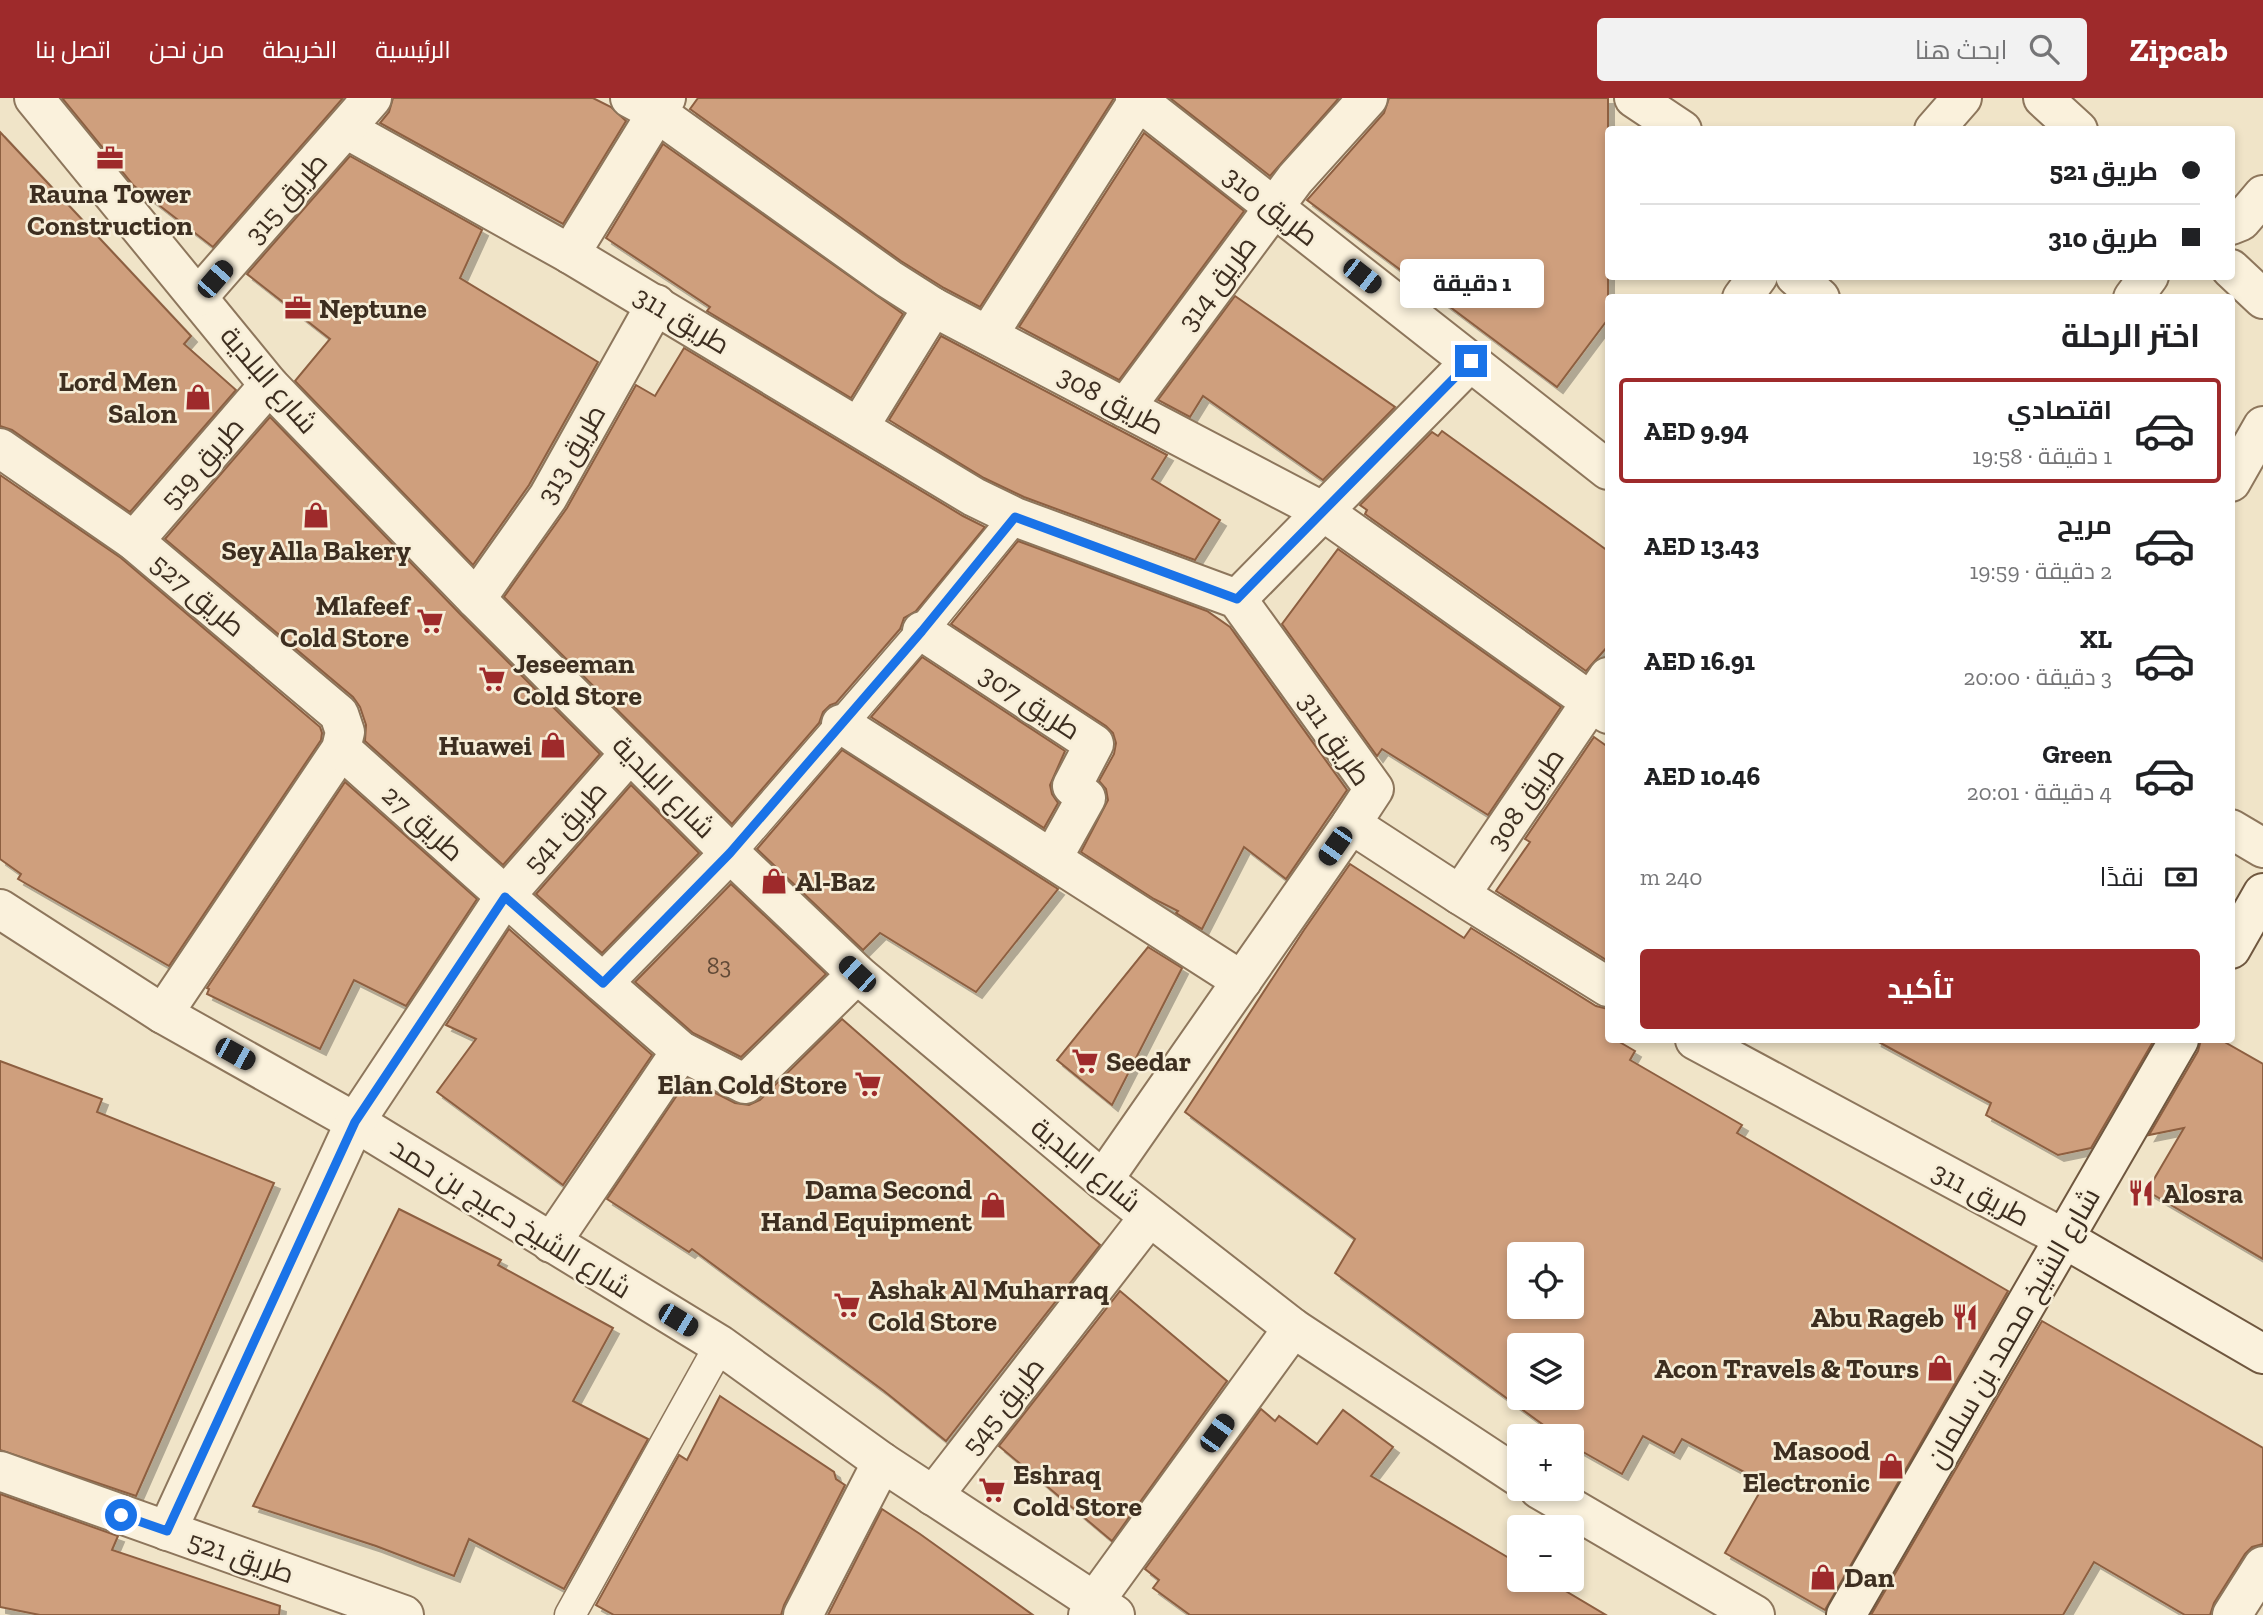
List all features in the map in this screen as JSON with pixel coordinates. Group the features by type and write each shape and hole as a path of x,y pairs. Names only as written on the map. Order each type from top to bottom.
{"street":[{"name":"شارع البلدية","path":"34,98 269,385 476,599 730,853 857,974 1103,1180 1293,1328 1507,1469"},
{"name":"طريق 315","path":"198,297 372,98"},
{"name":"طريق 314","path":"1125,408 1294,178 1368,98"},
{"path":"1634,98 1676,126"},
{"path":"1938,126 1962,98"},
{"path":"2043,98 2074,126"},
{"name":"طريق 310","path":"988,335 1136,99 1605,468"},
{"path":"570,254 651,103"},
{"name":"طريق 308","path":"651,103 889,279 933,307 1324,512 1602,698 1460,895"},
{"name":"طريق 311","path":"346,129 656,304 974,497 1015,517 1237,599 1374,789 1351,824 1605,985"},
{"path":"2235,223 2241,221 2263,195"},
{"path":"2235,273 2263,299"},
{"name":"طريق 313","path":"476,599 548,497 656,304"},
{"path":"859,427 933,307"},
{"path":"1237,599 1471,361"},
{"name":"طريق 519","path":"134,541 269,385"},
{"path":"2235,475 2263,426"},
{"name":"طريق 527","path":"0,448 134,541 339,714 345,732 341,749"},
{"name":"طريق 307","path":"922,631 1094,744 1072,786 1086,798 1052,859"},
{"path":"842,724 1242,981"},
{"path":"163,1014 341,749"},
{"name":"طريق 27","path":"341,749 505,897"},
{"name":"طريق 541","path":"167,1531 355,1122 505,897 630,753"},
{"path":"1103,1180 1351,824"},
{"path":"2235,831 2263,848"},
{"path":"603,983 730,853"},
{"path":"2235,942 2263,893"},
{"path":"505,897 681,1051 745,1084 857,974"},
{"name":"شارع الشيخ دعيج بن حمد","path":"1,915 163,1014 355,1122 720,1345 882,1462 1099,1611"},
{"name":"طريق 311","path":"1701,1043 2065,1239 2263,1354"},
{"name":"شارع الشيخ محمد بن سلمان","path":"1846,1615 2177,1043"},
{"path":"551,1243 681,1051"},
{"name":"طريق 545","path":"933,1496 1149,1217"},
{"path":"1099,1611 1293,1328"},
{"path":"803,1615 882,1462"},
{"name":"طريق 521","path":"0,1471 388,1612"},
{"path":"1560,1501 1755,1615"},
{"path":"2232,1615 2263,1566"}],"lane":[{"path":"730,853 922,631 1015,517"},
{"path":"570,1615 720,1345"}],"building":[{"path":"62,98 343,98 213,247 133,185"},
{"path":"393,98 593,98 611,107 626,121 563,224 380,123 389,112"},
{"path":"698,98 1114,98 980,307 901,261 690,109"},
{"path":"1170,98 1339,98 1270,176"},
{"path":"1389,98 1608,98 1608,126 1605,126 1605,280 1608,280 1608,294 1605,294 1605,323 1557,387 1307,200 1384,113"},
{"path":"0,132 191,336 184,344 236,390 130,512 12,430 0,426"},
{"path":"1144,133 1244,211 1119,380 1019,327"},
{"path":"663,144 903,314 851,398 707,311 710,307 606,238"},
{"path":"350,156 482,230 460,278 598,362 529,485 473,565 295,381 330,339 247,274"},
{"path":"1235,296 1395,407 1323,480 1203,396 1190,417 1158,400"},
{"path":"941,336 1167,455 1152,479 1220,520 1195,560 1024,497 984,478 889,420"},
{"path":"684,348 985,527 916,611 904,618 900,629 836,703 823,712 819,723 732,824 504,597 567,508 636,385 655,396"},
{"path":"270,417 600,754 503,865 365,741 366,725 360,707 353,697 165,539"},
{"path":"1442,431 1605,549 1605,649 1586,671 1365,514 1367,510 1360,505 1432,432 1438,436"},
{"path":"0,475 121,558 320,727 321,740 169,966 18,879 21,874 0,859"},
{"path":"1018,541 1207,611 1230,627 1347,790 1286,879 1244,847 1202,929 1176,913 1178,911 1154,899 1081,852 1108,800 1106,789 1099,781 1114,754 1116,743 1113,733 951,624"},
{"path":"1338,549 1561,707 1488,815 1382,749 1377,756 1282,624"},
{"path":"922,657 1065,751 1050,785 1058,803 1044,828 871,717"},
{"path":"1594,737 1605,745 1605,959 1496,891 1530,842 1525,839"},
{"path":"842,750 1058,889 976,992 880,933 863,950 757,849"},
{"path":"345,782 477,899 406,1006 354,980 320,1049 207,994 207,988"},
{"path":"631,785 699,853 602,953 536,894"},
{"path":"1350,864 1464,938 1471,928 1596,1006 1605,1008 1605,1043 1621,1043 1635,1051 1630,1060 1742,1125 1737,1133 2008,1291 1825,1610 1725,1553 1765,1483 1682,1439 1674,1453 1643,1436 1622,1474 1584,1453 1584,1424 1542,1424 1523,1410 1584,1410 1584,1333 1507,1333 1507,1398 1335,1273 1355,1239 1185,1112"},
{"path":"731,884 826,974 741,1057 693,1033 635,982"},
{"path":"509,929 652,1055 563,1185 437,1092 476,1039 446,1025"},
{"path":"1148,947 1182,968 1112,1105 1057,1060"},
{"path":"842,1019 1100,1245 946,1441 884,1391 692,1249 689,1252 607,1199 688,1079 735,1103 749,1105 760,1100"},
{"path":"1881,1043 2152,1043 2091,1148 2058,1155 1986,1115 1991,1103"},
{"path":"2200,1043 2226,1043 2263,1064 2263,1259 2147,1191 2184,1128 2149,1135"},
{"path":"0,1061 102,1099 97,1112 274,1183 136,1496 0,1450"},
{"path":"399,1209 501,1260 498,1265 613,1328 573,1401 648,1439 564,1589 469,1539 454,1576 376,1546 253,1506"},
{"path":"1120,1291 1227,1381 1112,1541 999,1446"},
{"path":"2042,1321 2263,1448 2263,1544 2252,1547 2245,1554 2214,1603 2210,1615 2185,1615 2094,1562 2063,1615 1871,1615"},
{"path":"720,1396 834,1472 836,1479 845,1485 781,1615 614,1615 596,1605 679,1455 687,1460"},
{"path":"1261,1409 1275,1421 1279,1416 1317,1444 1343,1410 1393,1447 1371,1476 1507,1557 1507,1592 1567,1592 1606,1615 1190,1615 1153,1588 1159,1580 1145,1569"},
{"path":"0,1494 118,1536 112,1550 280,1606 279,1615 40,1615 0,1607"},
{"path":"882,1509 920,1534 1033,1615 828,1615"}],"place":[{"name":"Rauna Tower Construction","path":"110,158"},
{"name":"Neptune","path":"298,308"},
{"name":"Lord Men Salon","path":"198,397"},
{"name":"Sey Alla Bakery","path":"316,515"},
{"name":"Mlafeef Cold Store","path":"430,621"},
{"name":"Jeseeman Cold Store","path":"492,679"},
{"name":"Huawei","path":"553,745"},
{"name":"Al-Baz","path":"774,881"},
{"name":"Seedar","path":"1085,1061"},
{"name":"Elan Cold Store","path":"868,1084"},
{"name":"Alosra","path":"2141,1193"},
{"name":"Dama Second Hand Equipment","path":"993,1205"},
{"name":"Ashak Al Muharraq Cold Store","path":"847,1305"},
{"name":"Abu Rageb","path":"1965,1317"},
{"name":"Acon Travels & Tours","path":"1940,1368"},
{"name":"Masood Electronic","path":"1891,1466"},
{"name":"Eshraq Cold Store","path":"992,1490"},
{"name":"Dan","path":"1823,1577"}],"route":[{"path":"121,1515 167,1531 355,1122 505,897 603,983 730,853 922,631 1015,517 1237,599 1471,361"}]}
